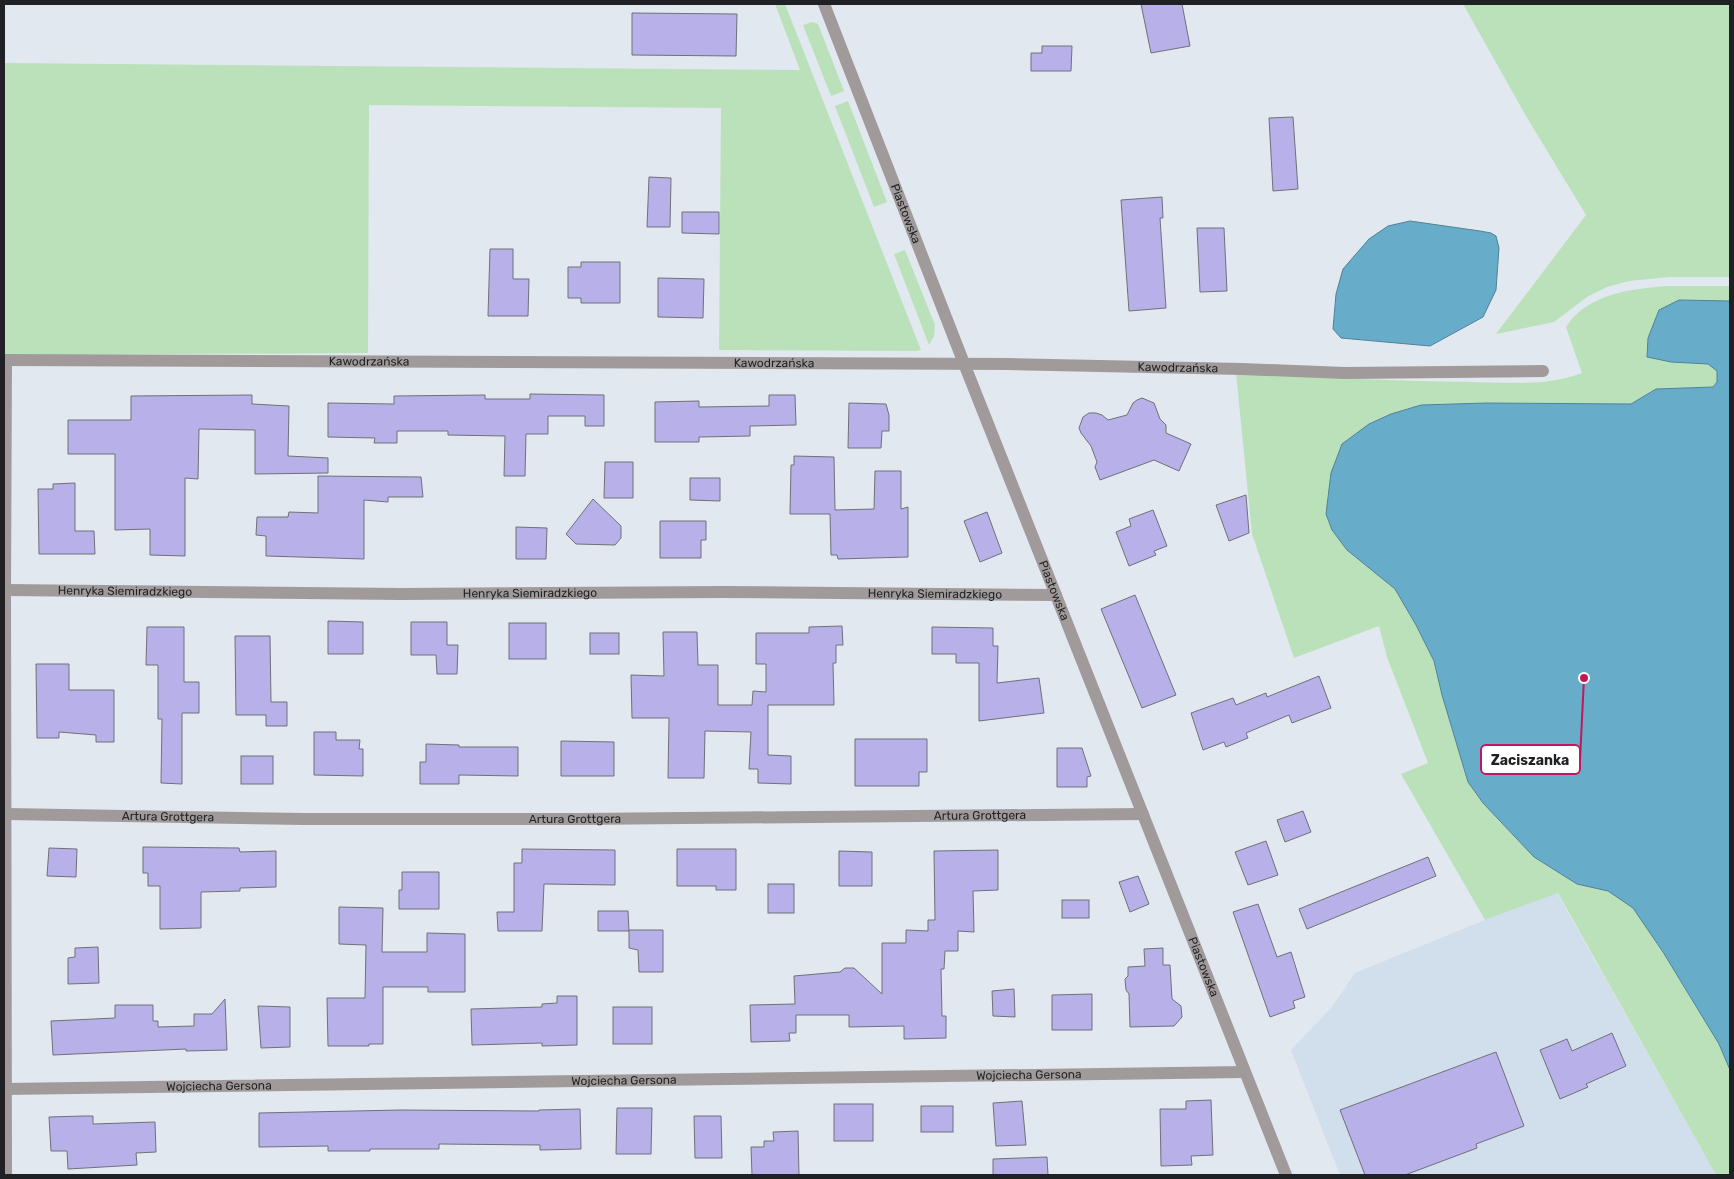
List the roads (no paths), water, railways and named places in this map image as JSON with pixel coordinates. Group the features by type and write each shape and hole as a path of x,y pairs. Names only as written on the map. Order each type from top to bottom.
{"street":[{"name":"Piastowska","path":"824,4 965,366 1286,1175"},
{"name":"Kawodrzańska","path":"5,360 965,366 1089,365 1345,373 1543,372"},
{"path":"5,360 6,1175"},
{"name":"Henryka Siemiradzkiego","path":"5,590 401,594 724,592 1056,595"},
{"name":"Artura Grottgera","path":"6,814 305,819 580,819 1143,814"},
{"name":"Wojciecha Gersona","path":"5,1089 1244,1072"}],"water":[{"path":"1410,221 1480,231 1496,236 1499,248 1496,290 1483,317 1430,346 1341,338 1333,329 1336,294 1343,269 1369,239 1388,226"},
{"path":"1679,300 1730,301 1730,1070 1719,1044 1663,952 1633,908 1608,891 1577,884 1534,857 1483,803 1468,782 1434,661 1416,625 1395,589 1347,550 1332,530 1326,514 1331,473 1342,444 1369,424 1391,414 1421,405 1486,403 1631,404 1656,389 1713,387 1717,382 1717,371 1708,364 1671,362 1647,357 1648,338 1659,310"}],"place":[{"name":"Zaciszanka","path":"1584,678"}]}
